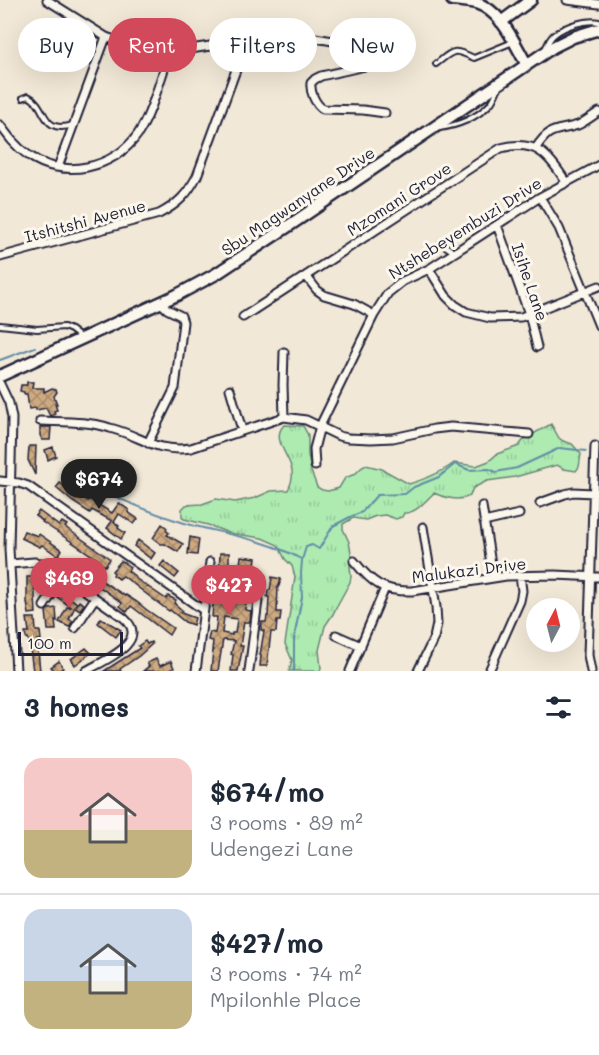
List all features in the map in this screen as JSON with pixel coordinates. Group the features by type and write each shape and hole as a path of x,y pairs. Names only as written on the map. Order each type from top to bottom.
{"main road":[{"path":"452,0 473,2 483,6 501,22 527,64"},
{"path":"501,22 531,0"},
{"name":"Sbu Magwanyane Drive","path":"0,376 161,303 216,274 544,53 573,37 599,29"}],"street":[{"path":"47,0 106,37 58,167"},
{"path":"567,0 599,4"},
{"path":"317,38 363,46 374,51 377,57 370,65 315,79 311,83 311,91 318,106 323,109 363,110 385,114"},
{"path":"0,125 17,146 29,156 43,163 74,169 107,162 129,146 145,121 163,72"},
{"name":"Itshitshi Avenue","path":"0,257 159,214 170,208 190,190 197,176 234,72"},
{"path":"566,182 554,164 536,148 542,138 550,132 578,125 599,112"},
{"name":"Mzomani Grove","path":"243,317 501,148 512,145 536,148"},
{"name":"Ntshebeyembuzi Drive","path":"315,466 314,449 320,426 374,315 393,287 429,269 540,197 599,165"},
{"path":"540,197 559,228 599,327"},
{"name":"Isihe Lane","path":"496,225 530,314 537,347"},
{"path":"429,269 446,296 455,305 466,312 490,318 509,318 530,314 599,286"},
{"path":"306,276 324,295 354,304 374,315"},
{"path":"148,443 175,388 183,322 181,316 161,303"},
{"path":"284,352 282,385 284,417"},
{"path":"0,384 9,403 12,418 9,549 16,671"},
{"path":"230,389 242,430"},
{"path":"40,420 101,425 117,429 162,448 183,449 284,417 306,420 339,436 371,440 451,427 529,434"},
{"path":"591,671 588,655 595,577 593,493 595,446"},
{"path":"0,481 28,486 203,610"},
{"path":"540,503 573,492 593,493"},
{"path":"482,506 493,577"},
{"path":"484,522 519,514"},
{"path":"418,671 435,632 437,617 423,527"},
{"path":"350,671 385,588 369,577 354,561"},
{"path":"10,564 39,562 47,564 127,621 132,630 132,637 124,648 86,671"},
{"path":"196,671 210,562"},
{"path":"490,671 520,601 522,591 520,575"},
{"name":"Malukazi Drive","path":"385,588 402,591 520,575 595,577"},
{"path":"44,606 64,576"},
{"path":"249,671 261,577"},
{"path":"75,628 95,598"},
{"path":"336,635 361,646"}],"lane":[{"path":"544,53 548,42 555,34 586,21 599,22"},
{"path":"436,64 451,51 459,51 474,58 513,42"},
{"path":"23,98 28,96 34,99 51,124 61,127 74,125"},
{"path":"441,243 454,253"},
{"path":"0,325 37,329 64,327 83,338"}],"green space":[{"path":"551,424 559,438 572,444 581,454 576,471 557,465 515,477 487,481 473,488 470,496 461,499 452,499 434,493 417,509 404,513 402,517 396,519 385,515 366,520 353,518 343,524 352,558 351,577 325,626 319,650 320,671 289,671 292,660 285,644 295,577 292,566 285,559 278,545 262,538 229,533 182,517 182,509 186,505 202,504 216,499 235,502 255,498 271,491 288,490 292,481 292,471 279,436 284,425 303,426 308,435 308,455 317,487 328,491 339,488 345,478 355,474 366,465 382,469 409,484 444,470 454,463 476,466 489,461 497,454 519,446 524,439"}],"building":[{"path":"27,382 33,382 32,388 44,388 44,392 52,388 56,389 54,396 57,410 54,411 55,414 50,416 46,408 29,409 27,394 20,391 21,385 27,385"},
{"path":"40,427 51,427 50,440 42,440"},
{"path":"29,446 36,446 35,475 28,460"},
{"path":"53,447 56,456 48,460 45,450"},
{"path":"60,483 112,513 119,503 138,519 134,524 119,514 114,522 125,533 121,539 107,528 112,521 92,510 90,513 73,502 56,488"},
{"path":"39,511 59,526 62,522 67,525 65,527 109,558 96,577 173,628 169,635 131,606 127,612 120,606 122,603 101,588 92,583 91,586 83,580 86,577 68,565 72,559 89,571 97,559 42,522 35,516"},
{"path":"162,524 167,528 169,533 167,535 183,544 178,552 153,538"},
{"path":"24,531 38,536 39,534 62,550 58,556 42,545 40,547 21,538"},
{"path":"190,537 199,539 197,555 188,554"},
{"path":"138,540 155,553 151,559 134,546"},
{"path":"220,553 229,553 230,565 225,599 237,600 241,577 251,578 245,610 251,611 250,622 244,622 240,646 243,646 238,671 231,671 234,641 223,640 218,671 211,671 213,641 208,640 210,632 215,633 217,617 212,617 218,584 216,584 217,576 219,576","holes":["224,617 237,619 235,633 232,635 222,633"]},
{"path":"241,556 256,558 255,565 240,565"},
{"path":"121,561 130,567 128,571 135,578 166,599 168,596 176,600 174,603 183,611 181,613 195,618 193,625 169,611 123,576 119,579 113,575 112,571"},
{"path":"164,561 179,573 175,578 160,566"},
{"path":"27,577 34,577 36,613 29,614"},
{"path":"272,577 281,579 278,586 277,612 281,612 280,621 277,621 276,632 271,632 267,666 260,666 264,631 261,630 262,622 266,622 268,616 269,597 267,597"},
{"path":"61,591 77,603 76,606 79,601 84,604 80,610 75,607 69,619 73,621 69,627 59,622 67,607 71,607 57,597"},
{"path":"56,608 56,630 48,630 46,611"},
{"path":"27,618 35,618 36,631 40,631 41,640 37,640 40,671 33,671 29,641 25,632 29,632"},
{"path":"101,618 121,630 116,637 98,623"},
{"path":"145,641 147,644 151,642 152,644 120,669 121,671 104,671 140,648 138,646"},
{"path":"86,648 91,653 75,665 71,659"},
{"path":"156,659 160,666 171,661 174,668 167,671 143,671 149,666 147,663"},
{"path":"59,661 63,668 54,671 51,667"}],"waterway":[{"path":"0,360 35,347"},
{"path":"294,671 294,638 302,597 302,560 306,547 312,545 319,549 333,526 362,512 377,495 405,494 414,487 439,477 455,464 469,470 489,469 496,472 517,468 560,448 586,451"},
{"path":"64,475 161,515 271,546 301,559"}]}
